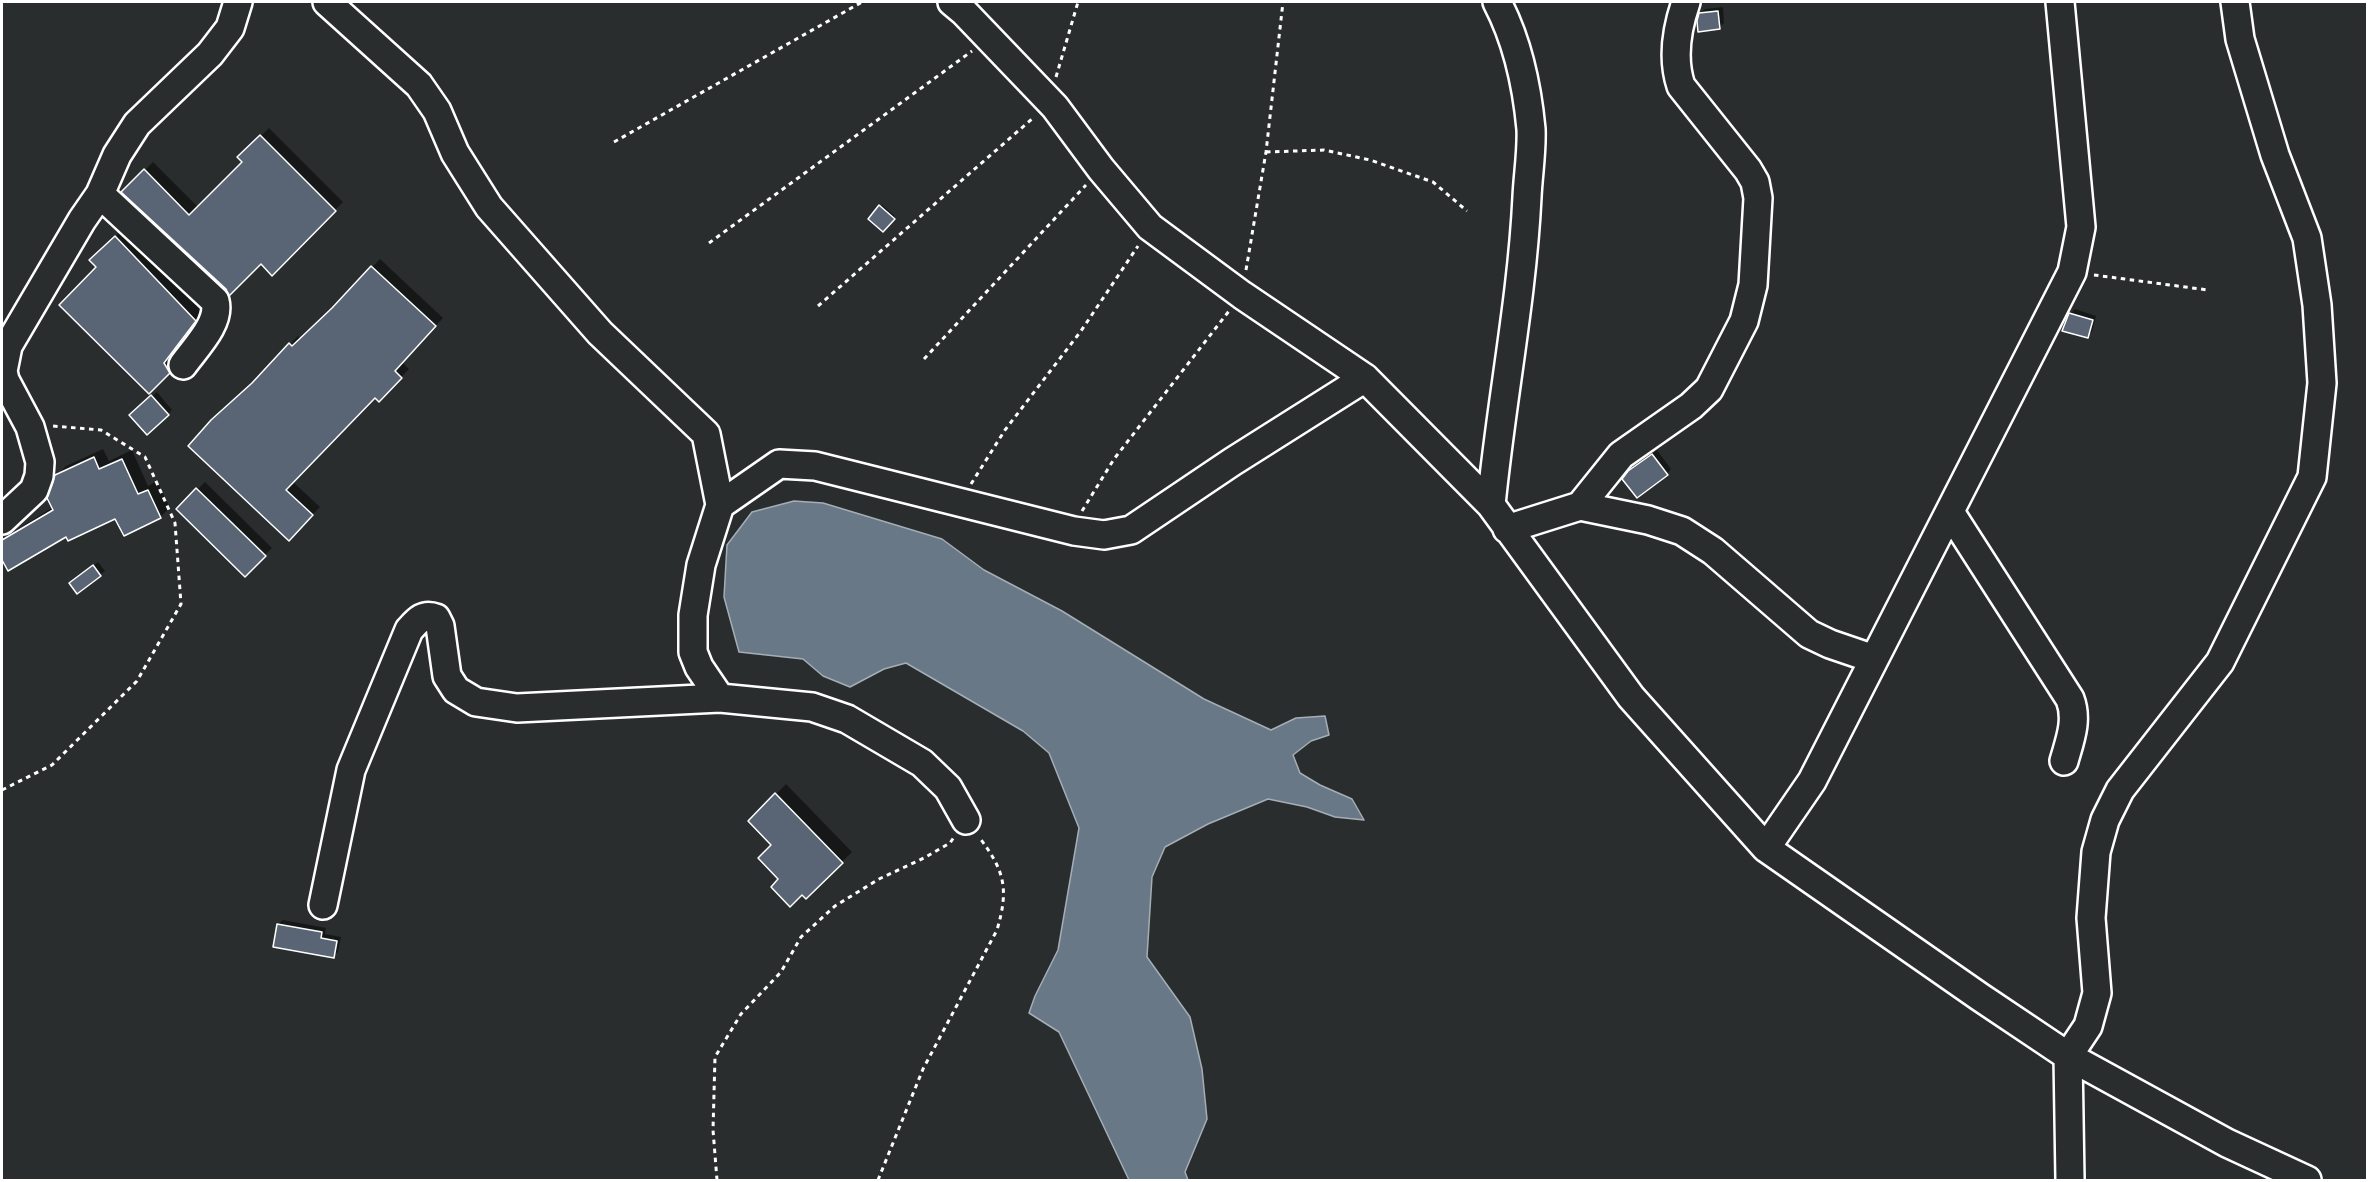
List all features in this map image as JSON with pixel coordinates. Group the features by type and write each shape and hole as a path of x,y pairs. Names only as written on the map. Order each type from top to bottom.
{"street":[{"path":"2,520 34,490 39,476 40,462 30,427 5,380 3,371 8,346 81,220 100,194 117,155 137,124 210,54 230,28 238,2"},
{"path":"327,2 419,85 437,111 455,153 489,207 600,333 706,434 720,505 701,565 693,615 693,652 699,668 720,698"},
{"path":"952,2 1051,103 1150,228 1242,295 1365,378 1491,505 1631,697 1766,848 2068,1056 2227,1143 2307,1180"},
{"path":"1491,505 1497,436 1525,234 1531,130 1519,58 1506,18 1497,2"},
{"path":"1580,506 1621,455 1691,406 1709,389 1744,321 1753,285 1758,198 1755,182 1681,86 1677,71 1677,39 1686,2"},
{"path":"1766,848 1812,781 2072,272 2081,227 2060,2"},
{"path":"2070,1180 2068,1056 2088,1026 2097,993 2091,918 2096,852 2105,820 2120,790 2220,662 2312,477 2322,383 2317,305 2307,238 2275,155 2240,39 2235,2"},
{"path":"100,194 215,301 217,310 214,320 183,365"},
{"path":"720,505 779,464 815,466 1074,531 1104,535 1131,530 1232,462 1365,378"},
{"path":"1507,529 1580,506 1648,520 1682,531 1713,551 1809,634 1874,659"},
{"path":"1950,512 2070,699 2074,723 2064,761"},
{"path":"323,904 351,770 409,630 418,619 426,616 436,618 440,626 447,676 456,690 476,702 517,708 720,698 812,707 847,719 922,763 948,788 966,819"}],"path":[{"path":"614,142 862,2"},
{"path":"818,306 1051,103 1059,63 1078,2"},
{"path":"709,243 989,39"},
{"path":"1266,152 1324,150 1370,160 1433,182 1467,211"},
{"path":"924,359 1101,169"},
{"path":"959,502 1005,430 1081,331 1150,228"},
{"path":"2072,272 2208,290"},
{"path":"2,790 52,765 137,681 182,604 175,523 145,457 101,430 60,425 30,427"},
{"path":"717,1180 712,1130 715,1057 741,1014 782,972 801,937 835,906 879,879 950,843 966,819 995,858 1005,888 1003,909 997,930 923,1069 878,1180"}],"water":[{"path":"794,501 823,503 942,539 984,570 1062,611 1204,699 1271,730 1296,718 1325,716 1329,735 1311,741 1293,755 1300,773 1352,799 1364,820 1335,817 1307,807 1268,799 1208,824 1165,847 1152,877 1147,957 1190,1017 1202,1069 1207,1119 1185,1172 1188,1180 1129,1180 1059,1032 1029,1013 1058,950 1079,828 1049,753 1023,731 906,663 884,669 850,687 823,676 803,659 739,652 724,597 727,545 752,512"}],"building":[{"path":"1718,11 1720,29 1698,32 1699,13"},
{"path":"260,135 336,211 272,276 261,264 229,296 226,289 121,192 144,169 189,215 242,162 237,157"},
{"path":"879,205 895,219 883,232 868,219"},
{"path":"115,236 196,321 164,363 170,373 149,394 59,305 96,267 89,260"},
{"path":"371,266 436,326 395,371 402,378 379,402 375,398 286,490 313,515 289,541 188,446 289,343 292,346"},
{"path":"2069,313 2093,320 2088,338 2062,331"},
{"path":"151,395 169,415 147,435 129,415"},
{"path":"1652,454 1668,475 1637,498 1622,479 1628,471"},
{"path":"94,457 99,469 122,459 138,494 148,490 161,518 124,536 115,519 68,541 66,537 8,571 2,560 2,540 53,510 47,498 55,475"},
{"path":"196,488 266,556 245,577 176,509"},
{"path":"93,565 101,576 77,594 69,583"},
{"path":"775,793 843,863 806,899 802,895 790,907 771,887 778,879 758,858 771,845 748,821"},
{"path":"277,924 322,932 321,938 337,941 334,958 273,947"}]}
